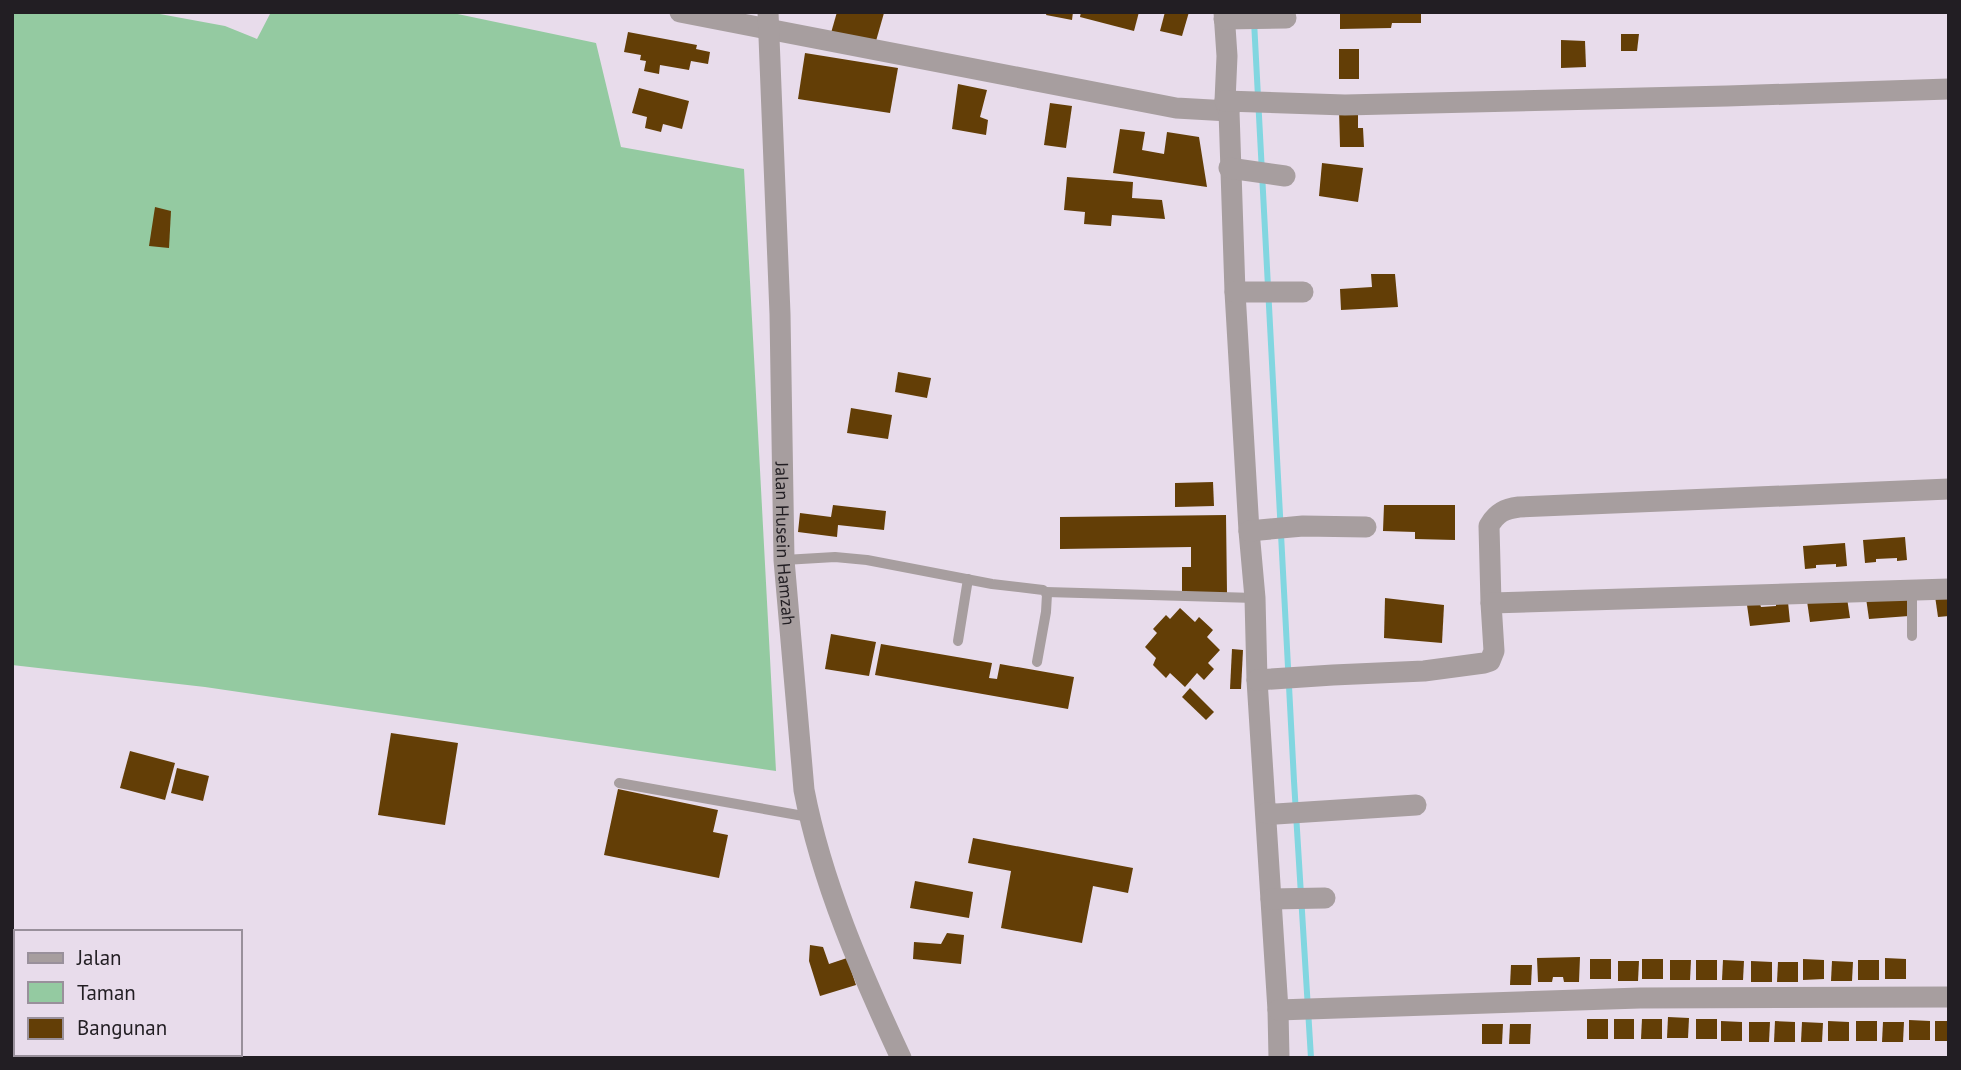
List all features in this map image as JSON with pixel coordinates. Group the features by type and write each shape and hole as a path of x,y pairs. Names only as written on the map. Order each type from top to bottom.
{"street":[{"path":"680,12 768,20 1176,108 1273,103 1345,105 1949,89"},
{"path":"1279,1058 1279,899 1271,813 1266,680 1255,598 1255,530 1227,56 1228,16 1280,18"},
{"name":"Jalan Husein Hamzah","path":"768,20 780,301 784,561 803,777 809,817 830,890 864,979 901,1058"},
{"path":"1233,169 1278,175"},
{"path":"1239,292 1297,292"},
{"path":"1266,680 1424,671 1490,661 1494,651 1489,526 1493,518 1505,509 1949,489"},
{"path":"1255,530 1303,526 1366,527"},
{"path":"1491,603 1949,589"},
{"path":"1271,813 1416,805"},
{"path":"1279,899 1325,898"},
{"path":"1278,1010 1640,998 1949,997"}],"lane":[{"path":"784,561 835,557 867,560 1046,592 1255,598"},
{"path":"958,641 968,579"},
{"path":"1912,591 1912,636"},
{"path":"1037,662 1046,612 1046,592"},
{"path":"619,783 809,817"}],"green space":[{"path":"12,12 149,12 225,26 257,39 271,12 448,12 596,43 621,147 744,169 776,771 205,687 12,665"}],"building":[{"path":"837,12 884,13 876,41 831,33"},
{"path":"1047,12 1073,12 1072,20 1046,15"},
{"path":"1081,12 1139,12 1134,31 1080,17"},
{"path":"1165,12 1189,12 1182,36 1160,31"},
{"path":"1340,12 1421,12 1421,23 1392,23 1391,28 1340,29"},
{"path":"628,32 697,45 696,49 710,52 708,64 691,61 689,70 660,65 659,74 644,71 646,61 640,60 641,55 624,52"},
{"path":"1621,34 1639,34 1637,51 1621,51"},
{"path":"1561,40 1585,41 1586,67 1561,68"},
{"path":"1339,49 1359,49 1359,79 1339,79"},
{"path":"805,53 898,68 890,113 798,99"},
{"path":"958,84 987,90 980,117 988,120 986,135 952,129"},
{"path":"639,88 689,101 682,129 663,124 661,132 645,128 647,117 632,113"},
{"path":"1050,103 1072,106 1066,148 1044,145"},
{"path":"1339,109 1358,109 1358,128 1363,128 1364,147 1340,147"},
{"path":"1120,129 1145,132 1142,150 1164,154 1167,132 1199,137 1207,187 1113,173"},
{"path":"1322,163 1363,168 1358,202 1319,196"},
{"path":"1067,177 1133,182 1132,198 1162,200 1165,219 1112,215 1111,226 1084,224 1085,212 1064,210"},
{"path":"155,207 171,211 169,248 149,246"},
{"path":"1371,274 1395,274 1398,307 1341,310 1340,289 1372,287"},
{"path":"898,372 931,378 927,398 895,392"},
{"path":"851,408 892,415 888,439 847,433"},
{"path":"1213,482 1214,506 1175,507 1175,483"},
{"path":"833,505 886,511 884,530 838,525 837,537 798,532 800,513 831,517"},
{"path":"1384,505 1455,505 1455,540 1415,539 1415,532 1383,531"},
{"path":"1226,515 1227,593 1182,594 1182,567 1191,567 1191,547 1060,549 1060,517"},
{"path":"1905,537 1907,560 1876,559 1876,562 1865,563 1863,540"},
{"path":"1845,543 1847,566 1816,565 1816,568 1805,569 1803,546"},
{"path":"1907,595 1909,616 1869,619 1866,598"},
{"path":"1935,596 1949,598 1949,616 1938,617"},
{"path":"1385,598 1444,605 1442,643 1384,638"},
{"path":"1847,598 1850,618 1810,622 1807,601"},
{"path":"1788,602 1790,622 1750,626 1747,605 1776,606 1776,603"},
{"path":"1180,608 1195,622 1199,617 1213,630 1207,637 1220,650 1208,663 1214,669 1204,680 1197,673 1185,687 1170,673 1166,678 1153,665 1156,658 1145,647 1157,633 1153,629 1166,615 1170,619"},
{"path":"831,634 876,642 869,676 825,669"},
{"path":"881,644 992,663 989,678 997,679 1000,664 1074,677 1068,709 875,675"},
{"path":"1232,649 1243,650 1241,689 1230,689"},
{"path":"1190,688 1214,712 1206,720 1182,697"},
{"path":"391,733 458,743 445,825 378,815"},
{"path":"130,751 175,763 165,800 120,788"},
{"path":"177,768 209,776 203,801 171,793"},
{"path":"618,789 718,810 713,832 728,835 719,878 604,855"},
{"path":"973,838 1133,868 1128,893 1093,886 1082,943 1001,928 1011,871 968,863"},
{"path":"915,881 973,892 969,918 910,908"},
{"path":"947,933 964,935 961,964 913,959 914,942 941,944"},
{"path":"810,945 823,947 829,964 847,958 856,985 820,996 809,961"},
{"path":"1580,957 1579,982 1564,982 1563,977 1553,977 1552,982 1538,982 1537,958"},
{"path":"1885,958 1906,959 1906,979 1885,979"},
{"path":"1590,959 1611,959 1611,979 1590,979"},
{"path":"1642,959 1663,959 1663,979 1642,979"},
{"path":"1803,959 1824,960 1824,979 1803,980"},
{"path":"1670,960 1691,960 1690,980 1670,980"},
{"path":"1696,960 1717,960 1717,980 1696,980"},
{"path":"1723,960 1744,961 1743,980 1722,980"},
{"path":"1858,960 1879,960 1879,980 1858,980"},
{"path":"1618,961 1639,961 1638,981 1618,981"},
{"path":"1751,961 1772,962 1772,982 1751,982"},
{"path":"1832,961 1853,962 1852,981 1831,981"},
{"path":"1778,962 1798,962 1798,982 1777,982"},
{"path":"1511,965 1532,965 1531,985 1510,985"},
{"path":"1668,1017 1689,1018 1688,1038 1667,1038"},
{"path":"1587,1019 1608,1019 1608,1039 1587,1039"},
{"path":"1614,1019 1634,1019 1634,1039 1614,1039"},
{"path":"1642,1019 1662,1019 1662,1039 1641,1039"},
{"path":"1696,1019 1717,1019 1717,1039 1696,1039"},
{"path":"1909,1020 1930,1021 1930,1040 1909,1040"},
{"path":"1721,1021 1742,1022 1742,1041 1721,1041"},
{"path":"1775,1021 1795,1022 1795,1042 1774,1042"},
{"path":"1828,1021 1849,1022 1849,1041 1828,1041"},
{"path":"1856,1021 1877,1021 1877,1041 1856,1041"},
{"path":"1935,1021 1949,1021 1949,1041 1935,1041"},
{"path":"1749,1022 1770,1022 1769,1042 1749,1042"},
{"path":"1802,1022 1823,1023 1822,1042 1801,1042"},
{"path":"1883,1022 1904,1022 1903,1042 1882,1042"},
{"path":"1482,1024 1503,1024 1502,1044 1482,1044"},
{"path":"1510,1024 1531,1024 1530,1044 1509,1044"}],"waterway":[{"path":"1254,21 1311,1058"}]}
